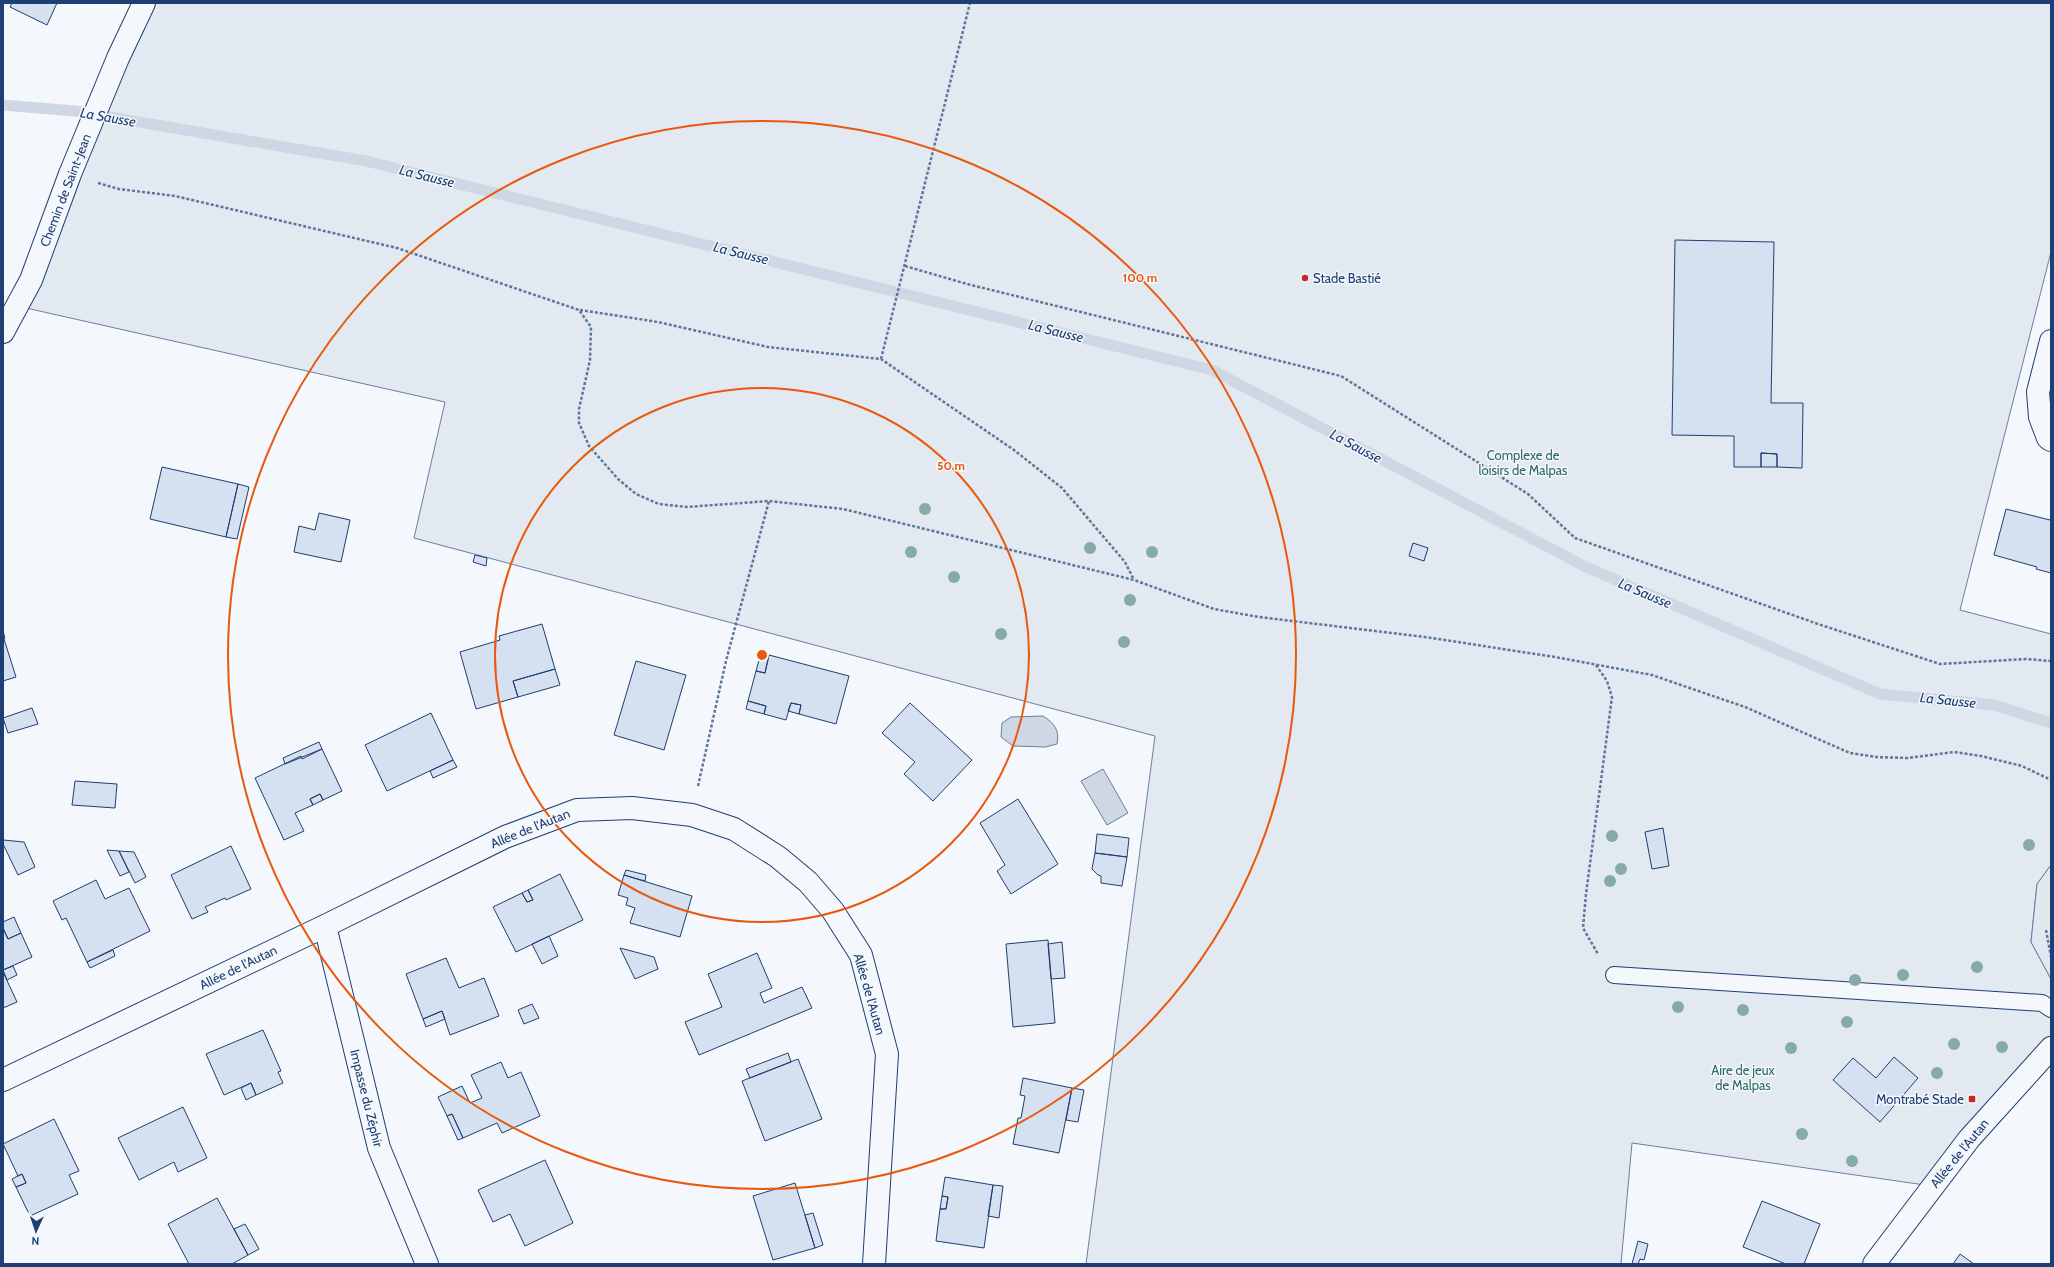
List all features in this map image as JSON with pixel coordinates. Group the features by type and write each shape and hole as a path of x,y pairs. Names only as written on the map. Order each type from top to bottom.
{"street":[{"name":"Chemin de Saint-Jean","path":"3,332 31,280 81,148 144,3"},
{"path":"2051,341 2038,392 2040,417 2048,438 2051,440"},
{"name":"Allée de l'Autan","path":"3,1080 325,926 505,837 577,810 632,808 692,815 734,829 778,857 808,882 833,911 862,955 887,1054 874,1264"},
{"name":"Impasse du Zéphir","path":"325,926 379,1148 427,1264"},
{"name":"Allée de l'Autan","path":"1874,1264 1969,1139 2051,1048"}],"lane":[{"path":"1614,975 2042,1003 2051,1009"}],"path":[{"path":"881,359 970,3"},
{"path":"96,182 119,189 175,196 397,248 579,310 658,322 768,348 881,359 1014,450 1062,488 1125,562 1134,580"},
{"path":"905,266 967,284 1341,376 1528,494 1575,538 1818,624 1940,664 2026,659 2051,660"},
{"path":"579,310 591,327 590,360 579,409 579,423 589,446 618,478 636,494 659,504 687,507 769,501 843,509 1134,580 1214,609 1259,617 1425,637 1652,675 1745,707 1850,753 1876,757 1908,758 1954,752 1981,756 2022,766 2051,780"},
{"path":"692,815 726,661 769,501"},
{"path":"1596,665 1607,681 1612,697 1586,894 1583,928 1595,950 1614,975"},
{"path":"2046,930 2051,957"}],"green space":[{"name":"Complexe de loisirs de Malpas","path":"144,3 2051,3 2051,252 1960,610 2051,634 2051,865 2037,884 2031,942 2051,979 2051,1048 1932,1186 1632,1143 1621,1264 1086,1264 1155,736 414,538 445,402 17,306"}],"shaded area":[{"path":"1043,716 1053,724 1057,731 1057,744 1045,747 1013,746 1001,737 1002,723 1011,717"},
{"path":"1103,769 1128,813 1107,825 1081,781"},
{"path":"2051,865 2051,979 2031,942 2037,884"}],"building":[{"path":"12,3 57,3 47,25 10,7"},
{"path":"1675,240 1774,242 1771,403 1803,403 1802,468 1777,467 1777,454 1761,453 1761,467 1734,467 1734,436 1672,435"},
{"path":"1761,453 1777,454 1777,467 1761,467"},
{"path":"162,467 238,484 226,537 150,519"},
{"path":"238,484 249,487 237,539 226,537"},
{"path":"2006,509 2050,520 2051,517 2051,573 2036,569 2037,567 1994,555"},
{"path":"319,513 350,520 341,562 294,552 299,526 315,530"},
{"path":"1413,543 1428,548 1424,561 1409,556"},
{"path":"475,555 487,558 486,566 473,562"},
{"path":"542,624 555,669 513,681 518,697 476,709 460,652 500,640 499,636"},
{"path":"3,631 4,639 16,677 3,681"},
{"path":"761,653 769,655 765,673 756,671"},
{"path":"769,655 849,676 836,724 799,714 801,705 791,703 786,720 764,714 766,706 748,701 756,671 765,673"},
{"path":"636,661 686,675 664,750 614,735"},
{"path":"555,669 560,685 518,697 513,681"},
{"path":"748,701 766,706 764,714 746,709"},
{"path":"791,703 801,705 799,714 788,711"},
{"path":"910,703 972,760 933,801 904,774 915,762 882,733"},
{"path":"32,708 38,724 8,733 3,718"},
{"path":"431,713 453,760 387,791 365,745"},
{"path":"319,742 322,749 285,764 283,758"},
{"path":"322,749 342,791 323,800 320,794 310,799 313,805 295,813 304,831 284,840 255,778 301,756 302,759"},
{"path":"453,760 457,767 433,778 430,771"},
{"path":"75,781 117,784 115,808 72,805"},
{"path":"320,794 323,800 313,805 310,799"},
{"path":"1018,799 1058,864 1011,894 997,871 1005,865 980,823"},
{"path":"1663,828 1669,866 1652,869 1645,832"},
{"path":"1097,834 1129,838 1127,857 1095,853"},
{"path":"3,840 24,842 35,867 18,875 3,844"},
{"path":"231,846 251,889 205,907 208,912 192,919 171,875"},
{"path":"107,850 119,851 129,872 120,876"},
{"path":"119,851 134,852 146,877 135,883"},
{"path":"1095,853 1127,857 1122,886 1101,883 1101,876 1092,869"},
{"path":"626,870 646,875 645,881 624,875"},
{"path":"560,874 583,920 516,952 493,907 522,893 527,902 533,900 528,890"},
{"path":"624,875 692,896 680,937 630,923 635,908 626,905 628,898 618,895"},
{"path":"96,880 105,899 129,888 150,931 87,962 66,918 62,920 53,901"},
{"path":"528,890 533,900 527,902 522,893"},
{"path":"14,917 21,933 8,939 3,928 3,922"},
{"path":"3,928 8,939 21,933 32,957 3,970"},
{"path":"549,936 558,956 542,964 532,944"},
{"path":"1048,940 1055,1023 1013,1027 1006,944"},
{"path":"1062,942 1065,978 1051,979 1048,944"},
{"path":"620,948 654,957 658,969 635,979"},
{"path":"113,950 115,956 90,968 87,962"},
{"path":"757,953 772,988 760,993 764,1003 802,987 812,1008 699,1055 685,1022 722,1007 708,974"},
{"path":"446,958 459,988 484,978 499,1016 450,1035 442,1011 423,1019 406,974"},
{"path":"13,966 17,975 7,980 3,970"},
{"path":"3,972 17,1002 3,1008"},
{"path":"532,1004 539,1018 524,1024 518,1010"},
{"path":"442,1011 445,1019 426,1027 423,1019"},
{"path":"263,1030 281,1071 278,1072 283,1083 256,1095 251,1083 224,1095 206,1054"},
{"path":"788,1053 791,1062 750,1078 746,1069"},
{"path":"1894,1057 1918,1078 1880,1122 1833,1080 1853,1058 1876,1078"},
{"path":"798,1059 822,1119 765,1141 742,1081"},
{"path":"501,1062 508,1078 521,1072 540,1116 502,1133 497,1123 463,1138 452,1114 447,1116 438,1097 462,1086 470,1103 482,1098 471,1075"},
{"path":"1023,1078 1072,1088 1059,1153 1013,1144 1018,1118 1021,1118 1025,1096 1020,1095"},
{"path":"251,1083 256,1095 246,1100 241,1088"},
{"path":"1072,1088 1084,1090 1078,1122 1066,1120"},
{"path":"183,1107 207,1158 178,1172 174,1162 139,1180 118,1138"},
{"path":"452,1114 463,1138 458,1140 447,1116"},
{"path":"54,1119 79,1171 69,1175 78,1194 30,1216 16,1187 26,1183 22,1174 18,1176 3,1144"},
{"path":"545,1160 573,1223 525,1246 510,1214 493,1222 478,1190"},
{"path":"22,1174 26,1183 16,1187 12,1179"},
{"path":"945,1177 993,1185 984,1248 936,1241 940,1209 946,1209 948,1197 942,1196"},
{"path":"795,1183 815,1248 773,1260 753,1196"},
{"path":"993,1185 1003,1186 999,1218 988,1216"},
{"path":"942,1196 948,1197 946,1209 940,1209"},
{"path":"217,1198 248,1255 232,1264 189,1264 168,1224"},
{"path":"1762,1201 1820,1224 1804,1264 1786,1264 1743,1247"},
{"path":"813,1213 823,1245 815,1248 805,1215"},
{"path":"245,1224 259,1249 248,1255 234,1229"},
{"path":"1638,1241 1648,1244 1644,1260 1640,1259 1638,1264 1632,1264"},
{"path":"1960,1254 1974,1264 1953,1264"}],"waterway":[{"name":"La Sausse","path":"3,105 75,111 366,161 1212,370 1586,567 1880,694 1994,705 2051,723"}],"place":[{"name":"Stade Bastié","path":"1305,278"},
{"name":"Montrabé Stade","path":"1972,1099"}],"park label":[{"name":"Aire de jeux de Malpas","path":"1743,1078"}]}
